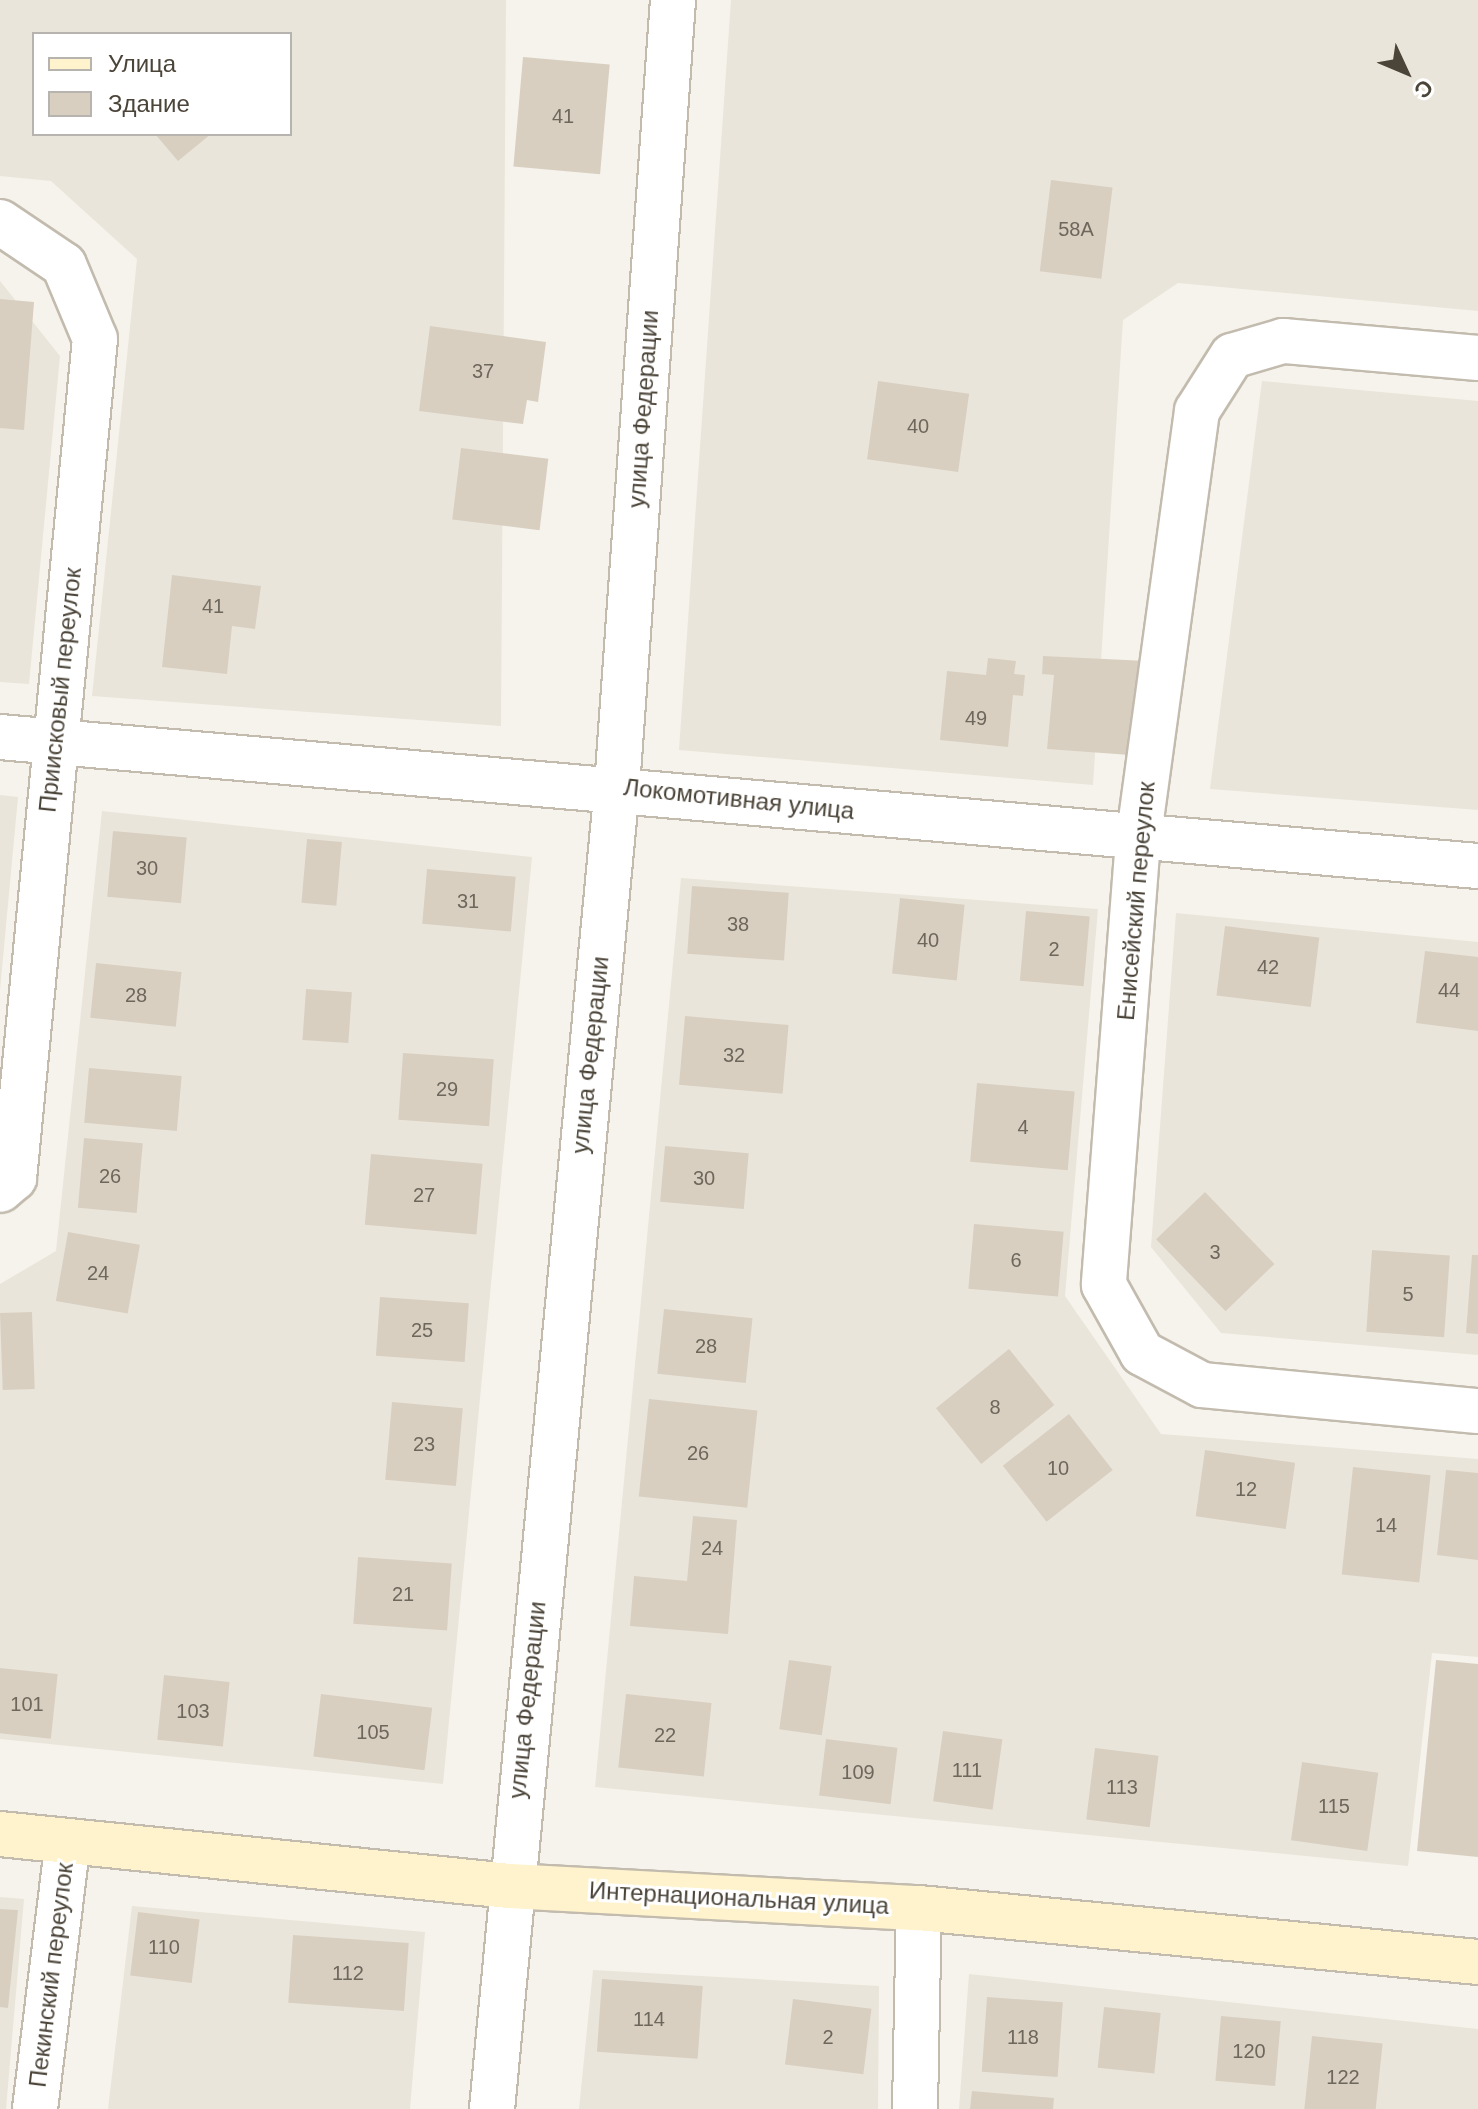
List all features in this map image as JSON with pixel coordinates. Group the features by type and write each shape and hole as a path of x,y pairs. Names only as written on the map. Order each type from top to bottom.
{"street":[{"name":"улица Федерации","path":"492,2109 509,1886 617,787 673,0"},
{"name":"Приисковый переулок","path":"0,222 64,265 95,339 14,1178 0,1190"},
{"name":"Енисейский переулок","path":"1478,358 1283,341 1232,356 1197,411 1138,840 1104,1285 1142,1353 1202,1385 1478,1411"},
{"name":"Локомотивная улица","path":"0,737 617,787 1138,840 1478,866"},
{"name":"Интернациональная улица","path":"0,1834 509,1886 919,1908 1478,1962"},
{"name":"Пекинский переулок","path":"35,2109 68,1841"},
{"path":"915,2109 919,1908"}],"shaded area":[{"path":"0,0 506,0 501,726 92,696 137,259 51,181 0,176"},
{"path":"731,0 1478,0 1478,311 1178,283 1123,320 1093,785 679,750"},
{"path":"0,281 60,356 29,684 0,682"},
{"path":"1262,381 1478,401 1478,810 1210,789"},
{"path":"0,795 18,797 0,990"},
{"path":"102,811 532,857 443,1784 0,1739 0,1284 56,1251"},
{"path":"681,878 1098,909 1065,1296 1161,1434 1478,1459 1478,1657 1432,1653 1408,1866 595,1787"},
{"path":"1176,913 1478,942 1478,1355 1221,1333 1151,1247"},
{"path":"0,1897 24,1899 6,2109 0,2109"},
{"path":"132,1906 425,1932 410,2109 108,2109"},
{"path":"593,1970 879,1986 878,2109 579,2109"},
{"path":"969,1974 1478,2029 1478,2109 959,2109"}],"building":[{"path":"523,57 610,65 600,174 513,167"},
{"path":"157,136 209,136 178,161"},
{"path":"1051,180 1113,188 1101,279 1040,271"},
{"path":"0,299 34,302 24,430 0,428"},
{"path":"430,326 546,342 538,402 527,400 523,424 419,411"},
{"path":"878,381 969,394 958,472 867,459"},
{"path":"461,448 548,459 540,530 452,519"},
{"path":"172,575 261,586 255,629 232,626 227,674 162,667"},
{"path":"1043,656 1146,661 1158,757 1047,749 1054,675 1042,674"},
{"path":"988,658 1016,661 1014,674 1025,675 1023,696 1013,695 1008,747 940,740 947,671 986,675"},
{"path":"113,831 187,837 181,903 107,897"},
{"path":"307,839 342,842 336,906 301,903"},
{"path":"427,869 516,877 511,932 422,924"},
{"path":"692,886 789,893 784,961 687,954"},
{"path":"900,898 965,905 957,980 892,974"},
{"path":"1026,911 1090,917 1084,986 1020,981"},
{"path":"1225,926 1319,938 1311,1007 1216,995"},
{"path":"1425,951 1478,957 1478,1031 1416,1023"},
{"path":"96,963 182,972 176,1027 90,1018"},
{"path":"306,989 352,992 348,1043 302,1040"},
{"path":"685,1016 789,1025 783,1094 679,1085"},
{"path":"403,1053 494,1059 489,1126 398,1120"},
{"path":"89,1068 182,1076 177,1131 84,1123"},
{"path":"977,1083 1075,1092 1068,1170 970,1162"},
{"path":"84,1138 143,1143 137,1213 78,1208"},
{"path":"665,1146 749,1153 744,1209 660,1202"},
{"path":"371,1154 483,1164 476,1234 365,1225"},
{"path":"1205,1192 1274,1264 1226,1311 1156,1239"},
{"path":"974,1224 1064,1232 1058,1297 968,1289"},
{"path":"68,1232 140,1245 128,1314 56,1301"},
{"path":"1372,1250 1450,1255 1444,1337 1366,1332"},
{"path":"1472,1255 1478,1255 1478,1334 1466,1333"},
{"path":"380,1297 469,1303 465,1362 376,1356"},
{"path":"664,1309 753,1318 746,1383 657,1374"},
{"path":"32,1312 35,1389 3,1390 0,1313"},
{"path":"1009,1349 1054,1405 981,1464 936,1408"},
{"path":"649,1399 757,1410 747,1508 639,1496"},
{"path":"392,1402 463,1408 456,1486 385,1480"},
{"path":"1069,1414 1113,1470 1047,1522 1003,1466"},
{"path":"1205,1450 1295,1463 1286,1529 1196,1516"},
{"path":"1353,1467 1431,1475 1419,1583 1342,1574"},
{"path":"1446,1470 1478,1473 1478,1560 1437,1555"},
{"path":"693,1516 737,1520 728,1634 630,1626 634,1576 687,1581"},
{"path":"358,1557 452,1564 447,1630 353,1624"},
{"path":"789,1660 832,1666 822,1735 779,1729"},
{"path":"1436,1660 1478,1664 1478,1857 1417,1851"},
{"path":"0,1668 58,1674 51,1739 0,1733"},
{"path":"164,1675 230,1682 223,1747 157,1740"},
{"path":"321,1694 432,1708 424,1770 313,1757"},
{"path":"626,1694 712,1703 704,1777 618,1768"},
{"path":"943,1731 1002,1739 993,1810 933,1801"},
{"path":"826,1739 897,1748 891,1804 819,1796"},
{"path":"1095,1748 1159,1756 1150,1827 1086,1819"},
{"path":"1302,1762 1378,1773 1367,1851 1291,1840"},
{"path":"0,1909 18,1910 8,2008 0,2007"},
{"path":"138,1912 200,1920 192,1983 130,1976"},
{"path":"293,1935 409,1943 404,2011 288,2003"},
{"path":"602,1979 703,1986 698,2059 597,2052"},
{"path":"987,1997 1063,2002 1058,2077 982,2072"},
{"path":"793,1999 871,2009 863,2074 785,2065"},
{"path":"1104,2007 1161,2013 1154,2074 1098,2068"},
{"path":"1221,2016 1281,2021 1275,2086 1215,2081"},
{"path":"1312,2036 1383,2043 1376,2109 1304,2109"},
{"path":"972,2091 1054,2098 1053,2109 970,2109"}]}
